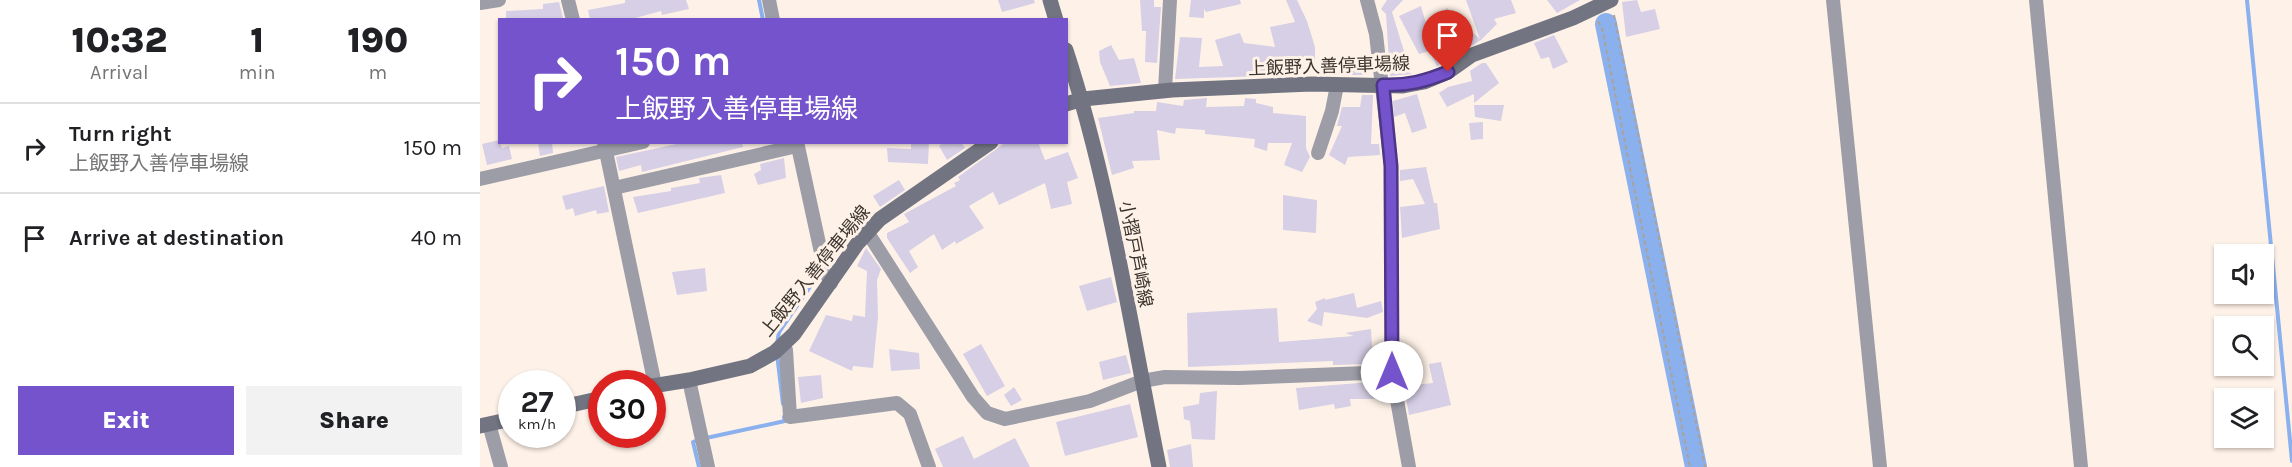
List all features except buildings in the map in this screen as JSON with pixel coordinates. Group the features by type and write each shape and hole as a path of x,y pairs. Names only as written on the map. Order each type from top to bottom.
{"main road":[{"path":"1050,0 1055,18"},
{"name":"上飯野入善停車場線","path":"1068,103 1083,99 1165,90 1336,84 1403,86 1424,82 1448,72 1472,55 1589,5 1611,0"},
{"name":"小摺戸芦崎線","path":"1068,56 1083,99 1107,204 1159,467"},
{"name":"上飯野入善停車場線","path":"666,384 750,366 769,356 794,334 880,219 988,144"}],"street":[{"path":"480,3 500,0"},
{"path":"568,0 572,18"},
{"path":"1165,90 1170,0"},
{"path":"1367,0 1376,34 1391,166 1392,372 1408,467"},
{"path":"1833,0 1880,467"},
{"path":"2036,0 2081,467"},
{"path":"772,1 773,18"},
{"path":"1318,153 1332,111 1336,84"},
{"path":"480,179 605,146 624,144"},
{"path":"614,188 797,144 825,271 831,283"},
{"path":"605,146 651,370"},
{"path":"868,233 966,387 987,413 1005,419 1090,401 1142,381 1165,377 1239,378 1392,372"},
{"path":"782,346 786,350 790,417 897,402 909,414 929,467"},
{"path":"689,380 708,467"},
{"path":"484,425 501,467"}],"path":[{"path":"1611,0 1705,467"},
{"path":"1589,5 1602,28 1690,467"}],"waterway":[{"path":"759,0 763,18"},
{"path":"2247,0 2292,461"},
{"path":"1606,24 1696,467"},
{"path":"777,344 779,332 820,272"},
{"path":"777,354 783,404"},
{"path":"706,438 785,421 784,417"},
{"path":"698,440 693,442 699,467"}],"route":[{"path":"1392,372 1391,166 1383,85 1403,86 1424,82 1448,72"}]}
